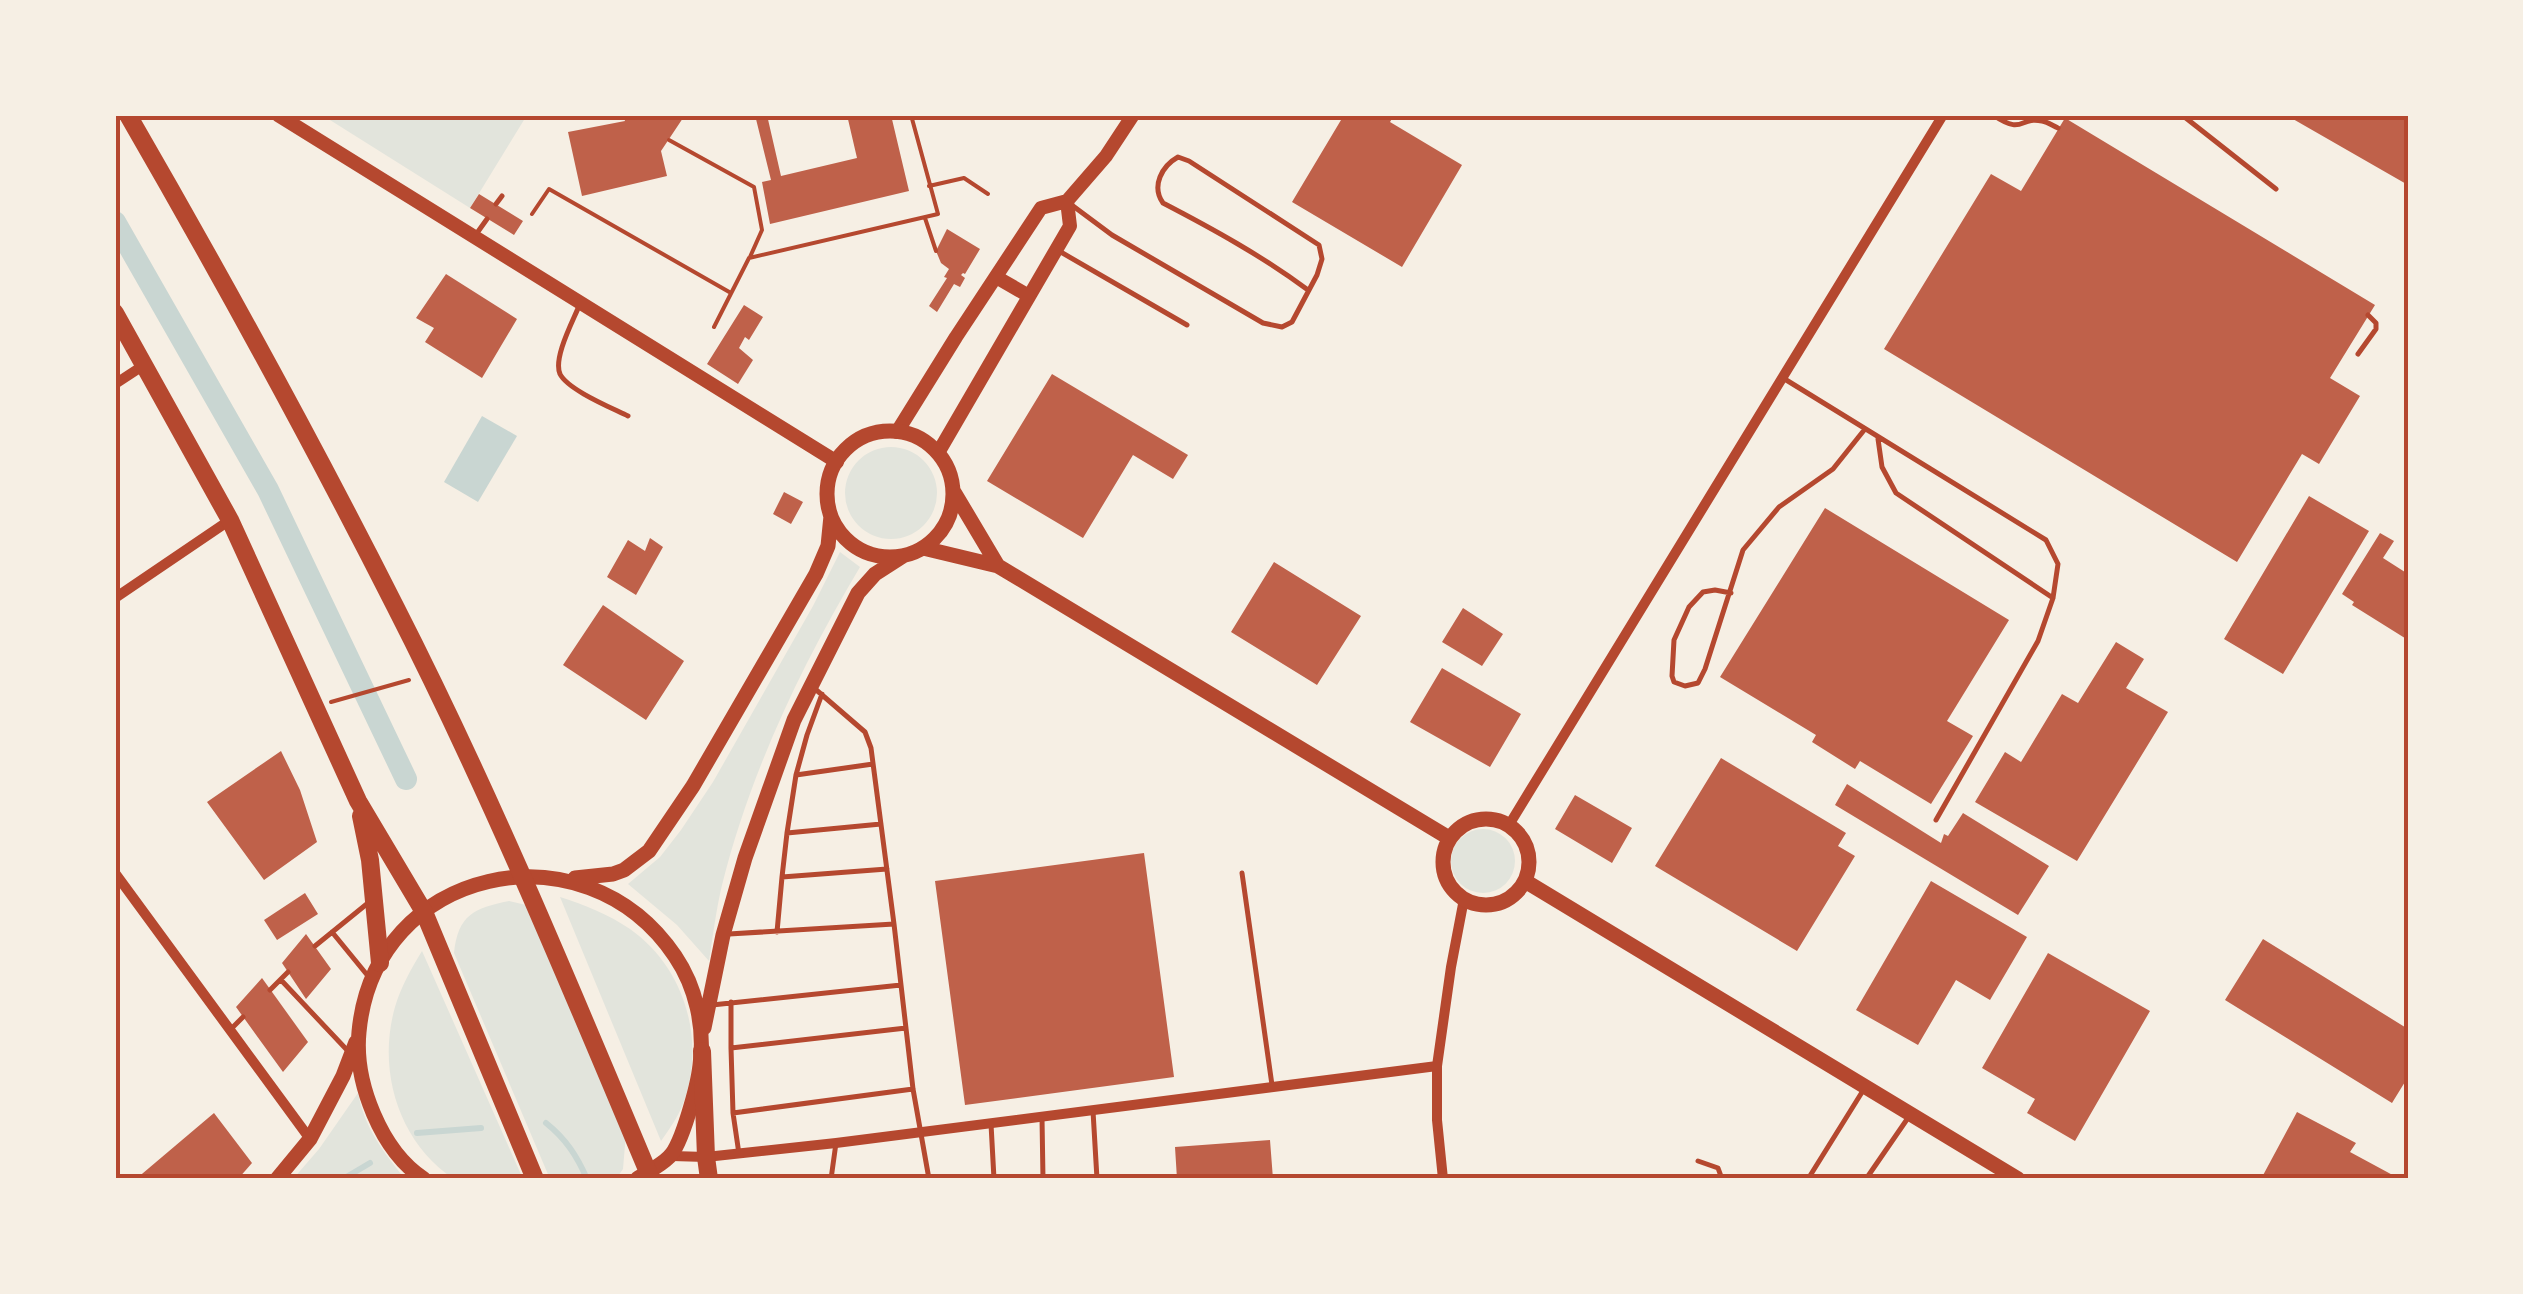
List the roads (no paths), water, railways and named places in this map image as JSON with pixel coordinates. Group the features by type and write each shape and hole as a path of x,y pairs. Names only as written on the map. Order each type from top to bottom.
{"highway":[{"path":"128,115 396,608 522,876 645,1177"},
{"path":"115,313 230,520 358,801 424,912 536,1179"},
{"path":"358,801 370,860 380,963"},
{"path":"702,1044 709,1179"}],"main road":[{"path":"277,1179 310,1139 344,1076 372,981 400,936 424,912 487,881 522,876 613,874 649,851 693,786 816,574 828,546 831,516 827,494 836,462 862,438 897,432 920,439 938,453 949,470 953,490 951,513 932,541 875,574 858,593 816,689 794,720 745,858 724,935 708,1006 698,1084 672,1156 645,1177"},
{"path":"953,490 998,566"},
{"path":"831,516 842,535 860,549 881,556 903,556"},
{"path":"923,548 998,566 1449,838"},
{"path":"1483,818 1509,824 1519,833 1530,856 1525,881 1505,901 1491,905 1464,900 1445,878 1443,850 1449,838 1470,821 1483,818"},
{"path":"563,878 619,900 644,918 664,940 681,964 693,992 702,1044"},
{"path":"1525,881 2018,1179"},
{"path":"359,1034 363,1086 382,1134 415,1174 424,1179"}],"street":[{"path":"278,115 836,462"},
{"path":"897,432 1041,208 1068,201 1106,156 1133,115"},
{"path":"1509,824 1943,115"},
{"path":"938,453 1070,226 1068,201"},
{"path":"996,277 1028,296"},
{"path":"115,384 144,364"},
{"path":"115,598 230,520"},
{"path":"115,873 310,1139"},
{"path":"1443,1179 1436,1066 1464,900"},
{"path":"672,1156 739,1154 922,1133 1436,1066"}],"lane":[{"path":"1994,115 2007,124 2018,126 2040,120 2058,128"},
{"path":"2182,115 2276,189"},
{"path":"1068,201 1112,236 1263,324 1282,327 1292,322 1308,290 1322,259 1320,245 1178,156 1168,162 1157,184 1162,202 1277,267 1308,290"},
{"path":"496,204 502,196"},
{"path":"475,237 487,219"},
{"path":"1056,250 1188,325"},
{"path":"580,303 559,359 560,374 572,386 628,416"},
{"path":"2358,354 2376,328 2368,316"},
{"path":"1784,378 2046,540 2058,564 2054,598 2038,641 1936,820"},
{"path":"1731,593 1703,592 1688,607 1674,640 1674,682 1684,686 1698,683 1731,593 1743,550 1779,507 1833,469 1865,429"},
{"path":"1878,437 1882,467 1896,493 2054,598"},
{"path":"777,932 796,775 816,689 866,732 887,868 913,1090 929,1179"},
{"path":"796,775 873,764"},
{"path":"788,833 881,824"},
{"path":"782,877 887,868"},
{"path":"1242,873 1272,1088"},
{"path":"315,946 374,898"},
{"path":"724,935 894,924"},
{"path":"332,932 372,981"},
{"path":"270,990 288,972"},
{"path":"281,980 351,1054"},
{"path":"708,1006 901,985"},
{"path":"731,1002 739,1154"},
{"path":"230,1030 243,1017"},
{"path":"731,1048 906,1028"},
{"path":"1808,1179 1866,1087"},
{"path":"734,1113 913,1090"},
{"path":"1092,1111 1097,1179"},
{"path":"1866,1179 1910,1114"},
{"path":"1042,1118 1044,1179"},
{"path":"992,1124 994,1179"},
{"path":"831,1179 836,1143"},
{"path":"1698,1162 1718,1168 1722,1179"}],"waterway":[{"path":"115,222 268,490 406,779"},
{"path":"546,1123 570,1148 587,1179"},
{"path":"417,1133 481,1128"},
{"path":"343,1179 370,1163"}]}
